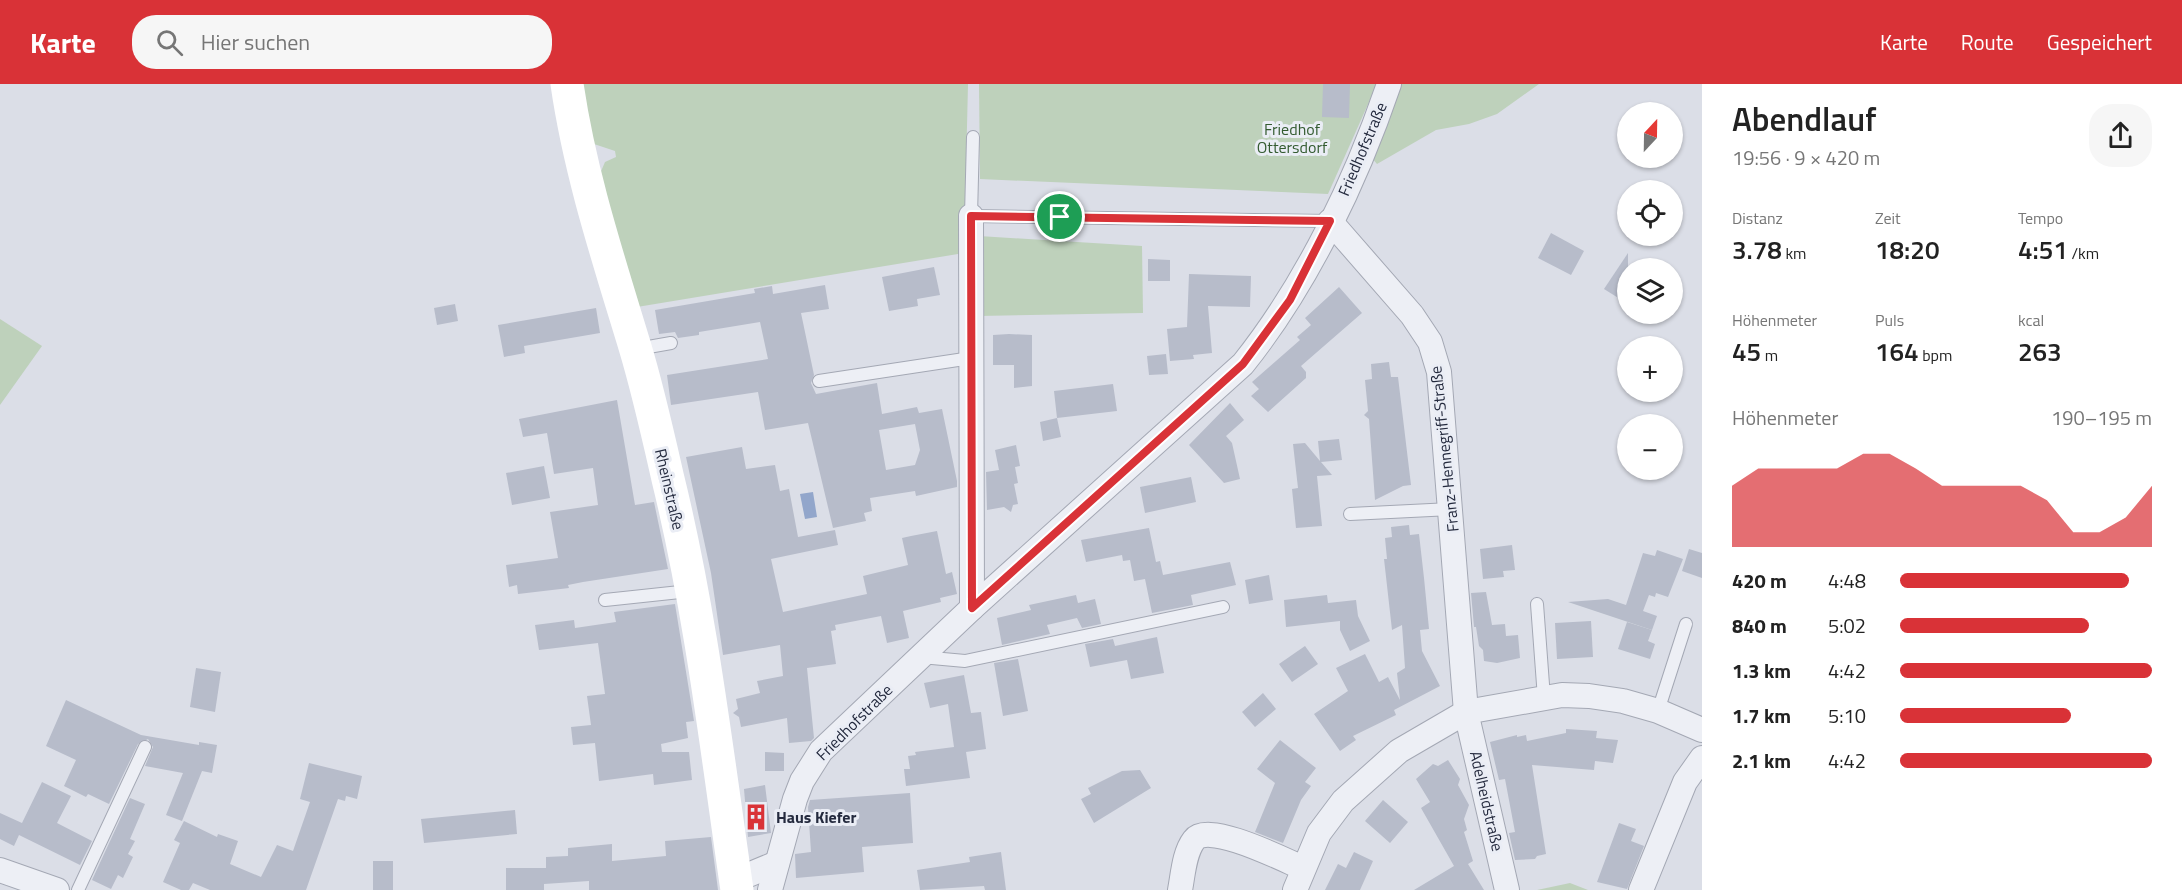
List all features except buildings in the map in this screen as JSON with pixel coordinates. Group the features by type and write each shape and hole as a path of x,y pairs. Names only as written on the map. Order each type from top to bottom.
{"main road":[{"name":"Rheinstraße","path":"568,89 585,174 613,278 636,350 669,482 691,588 737,885"}],"street":[{"name":"Friedhofstraße","path":"770,890 799,790 821,751 972,608 1243,364 1290,300 1355,170 1389,84"},
{"path":"971,216 972,608"},
{"name":"Franz-Hennegriff-Straße","path":"1330,221 1412,315 1430,342 1439,372 1466,712"},
{"path":"1180,890 1194,839 1204,834 1232,839 1299,879 1319,833 1343,801 1399,751 1466,712 1544,698 1589,696 1623,701 1658,711 1702,730"},
{"name":"Adelheidstraße","path":"1466,712 1507,890"},
{"path":"1641,890 1685,783 1702,758"},
{"path":"737,885 777,863"},
{"path":"0,870 57,890"}],"lane":[{"path":"973,137 971,216 1330,221"},
{"path":"636,350 671,343"},
{"path":"819,381 971,358"},
{"path":"1350,514 1451,509"},
{"path":"604,600 680,592 691,588"},
{"path":"1537,604 1544,698"},
{"path":"920,657 964,661 1223,607"},
{"path":"1658,711 1686,624"},
{"path":"78,890 145,747"}],"green space":[{"path":"581,84 968,84 964,253 637,307 599,176 605,162 616,157 615,151 591,143"},
{"name":"Friedhof Ottersdorf","path":"979,84 1377,84 1328,194 980,179"},
{"path":"1401,84 1539,84 1497,114 1469,124 1436,130 1377,164 1371,157"},
{"path":"979,236 1142,246 1143,313 978,316"},
{"path":"0,319 42,346 0,405"},
{"path":"1570,883 1588,890 1537,890"}],"water":[{"path":"813,492 817,517 805,519 800,494"}],"place":[{"name":"Haus Kiefer","path":"756,817"}],"route":[{"path":"971,216 1060,217 1330,221 1290,300 1269,332 1243,364 972,608 971,216"}]}
